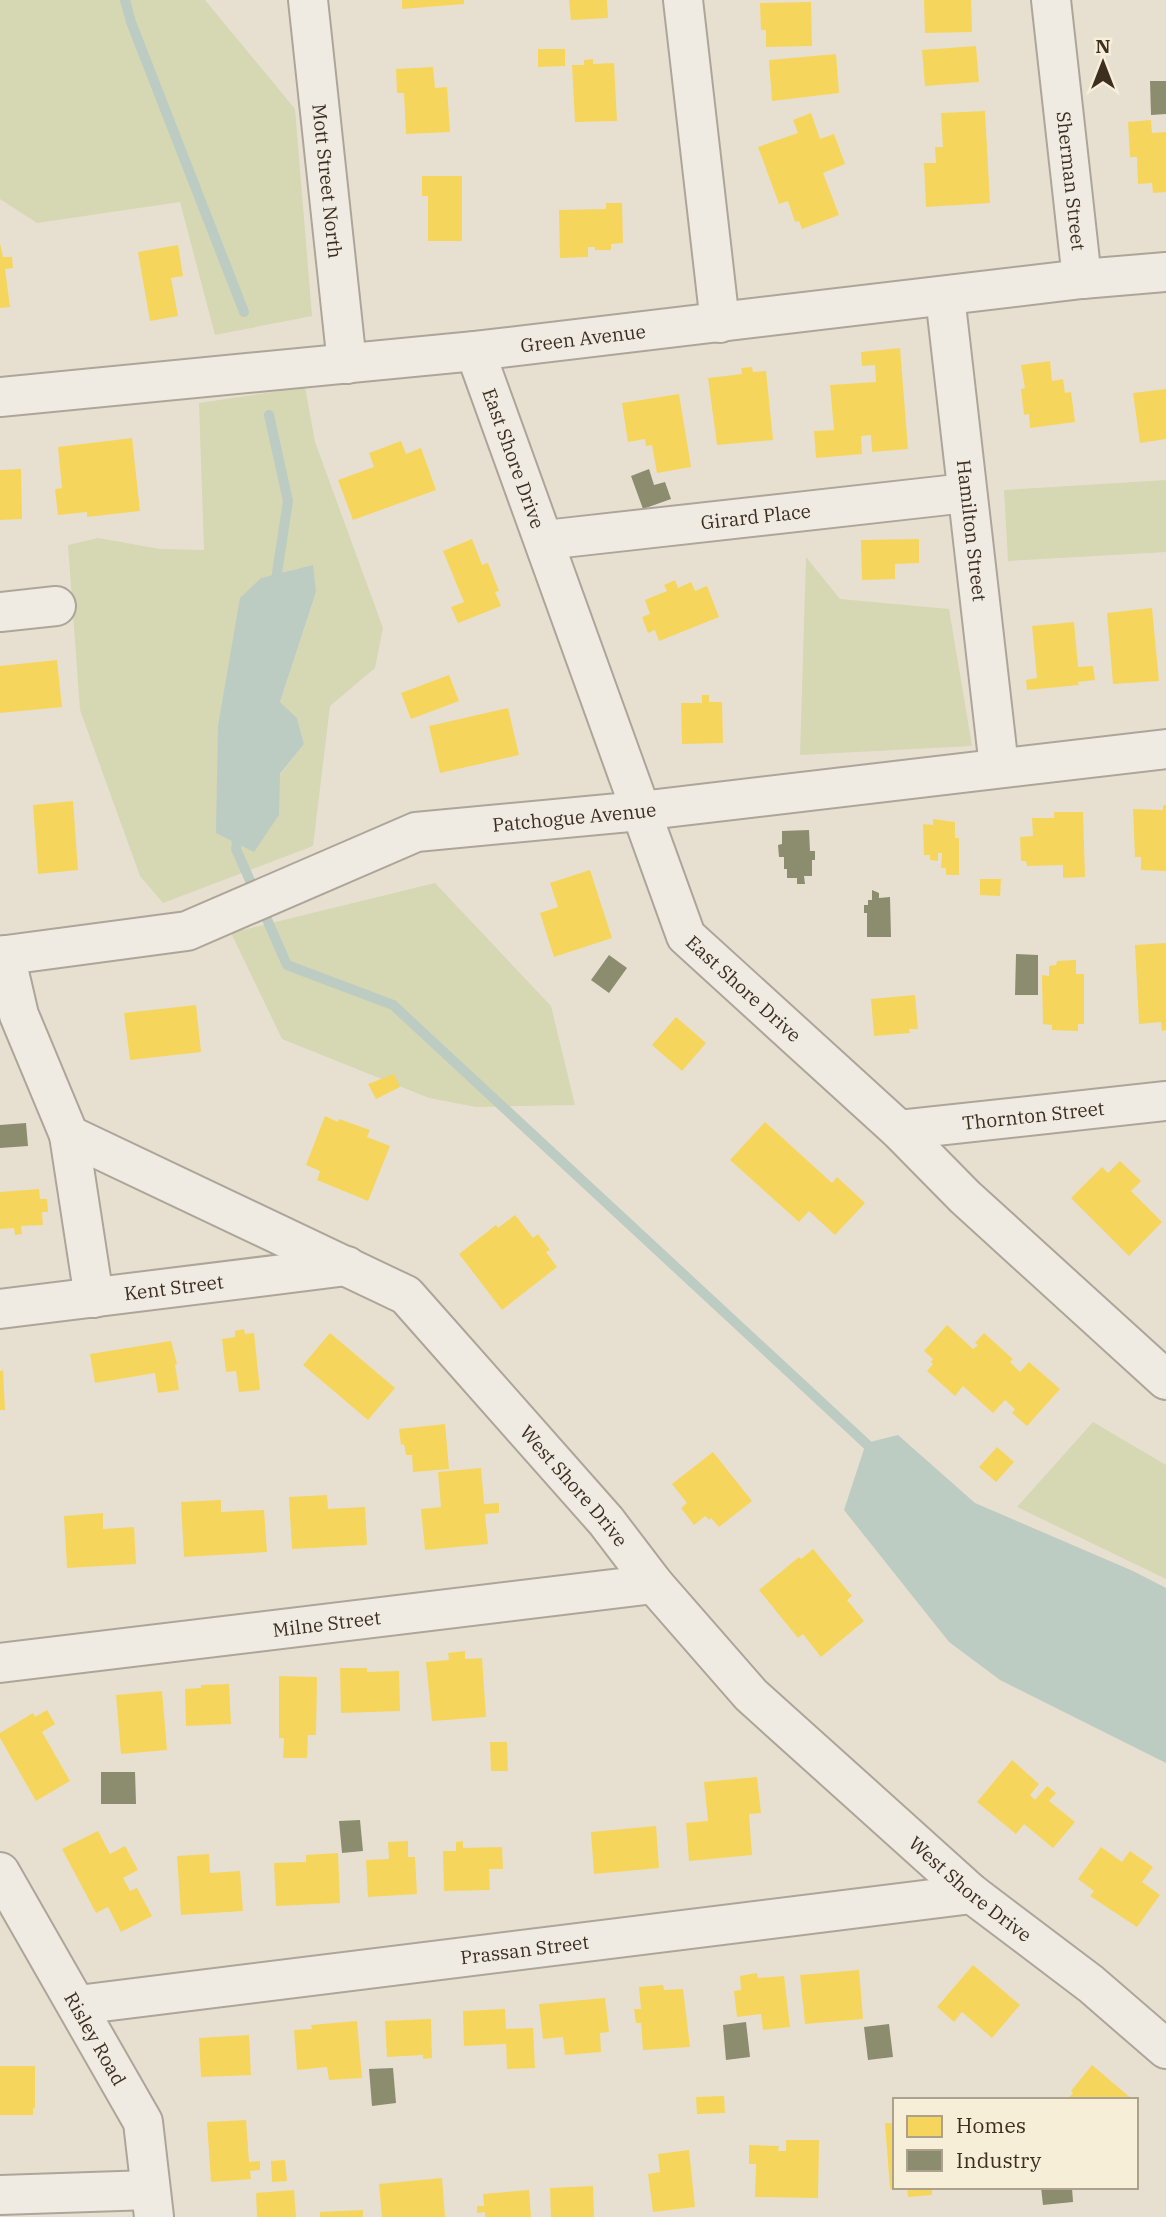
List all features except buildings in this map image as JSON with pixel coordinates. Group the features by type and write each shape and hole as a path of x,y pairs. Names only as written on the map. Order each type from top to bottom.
{"street":[{"name":"Mott Street North","path":"308,0 347,363"},
{"path":"682,0 720,323"},
{"name":"Sherman Street","path":"1051,0 1083,279"},
{"name":"Green Avenue","path":"0,397 475,351 1083,279 1166,272"},
{"name":"Hamilton Street","path":"945,296 999,768"},
{"name":"East Shore Drive","path":"475,351 686,936 899,1130 965,1197 1166,1380"},
{"name":"Girard Place","path":"545,540 966,493"},
{"path":"0,612 56,606"},
{"name":"Patchogue Avenue","path":"2,955 187,932 416,832 640,811 1166,750"},
{"path":"2,955 19,1014 69,1135 94,1298"},
{"name":"Thornton Street","path":"899,1130 1166,1101"},
{"name":"West Shore Drive","path":"69,1135 406,1296 607,1521 654,1584 751,1695 972,1894 1091,1984 1166,2049"},
{"name":"Kent Street","path":"0,1309 347,1266"},
{"name":"Milne Street","path":"0,1663 654,1584"},
{"name":"Risley Road","path":"0,1872 143,2122 152,2204"},
{"name":"Prassan Street","path":"78,2005 972,1894"},
{"path":"0,2195 152,2204"}],"green space":[{"path":"0,0 205,0 295,109 312,316 215,335 180,202 37,223 0,199"},
{"path":"305,387 315,442 383,628 375,668 330,706 313,846 163,903 140,876 80,710 68,545 98,538 160,549 204,550 199,403","holes":["261,578 316,592 280,702 297,718 304,744 280,775"]},
{"path":"1166,480 1166,552 1008,561 1004,490"},
{"path":"806,557 840,599 949,609 972,746 800,755"},
{"path":"435,883 551,1006 575,1105 476,1107 429,1098 282,1039 231,933"},
{"path":"1093,1422 1166,1465 1166,1579 1017,1507"}],"shaded area":[{"path":"313,565 316,592 280,702 297,718 304,744 280,774 279,815 254,852 216,833 218,726 240,598 261,578"},
{"path":"898,1435 975,1503 1133,1571 1166,1588 1166,1763 1000,1680 949,1642 844,1510 866,1443"}],"waterway":[{"path":"125,0 131,22 244,312"},
{"path":"269,415 288,501 275,586"},
{"path":"238,833 236,849 256,894"},
{"path":"262,908 287,965 393,1005 874,1451"}]}
